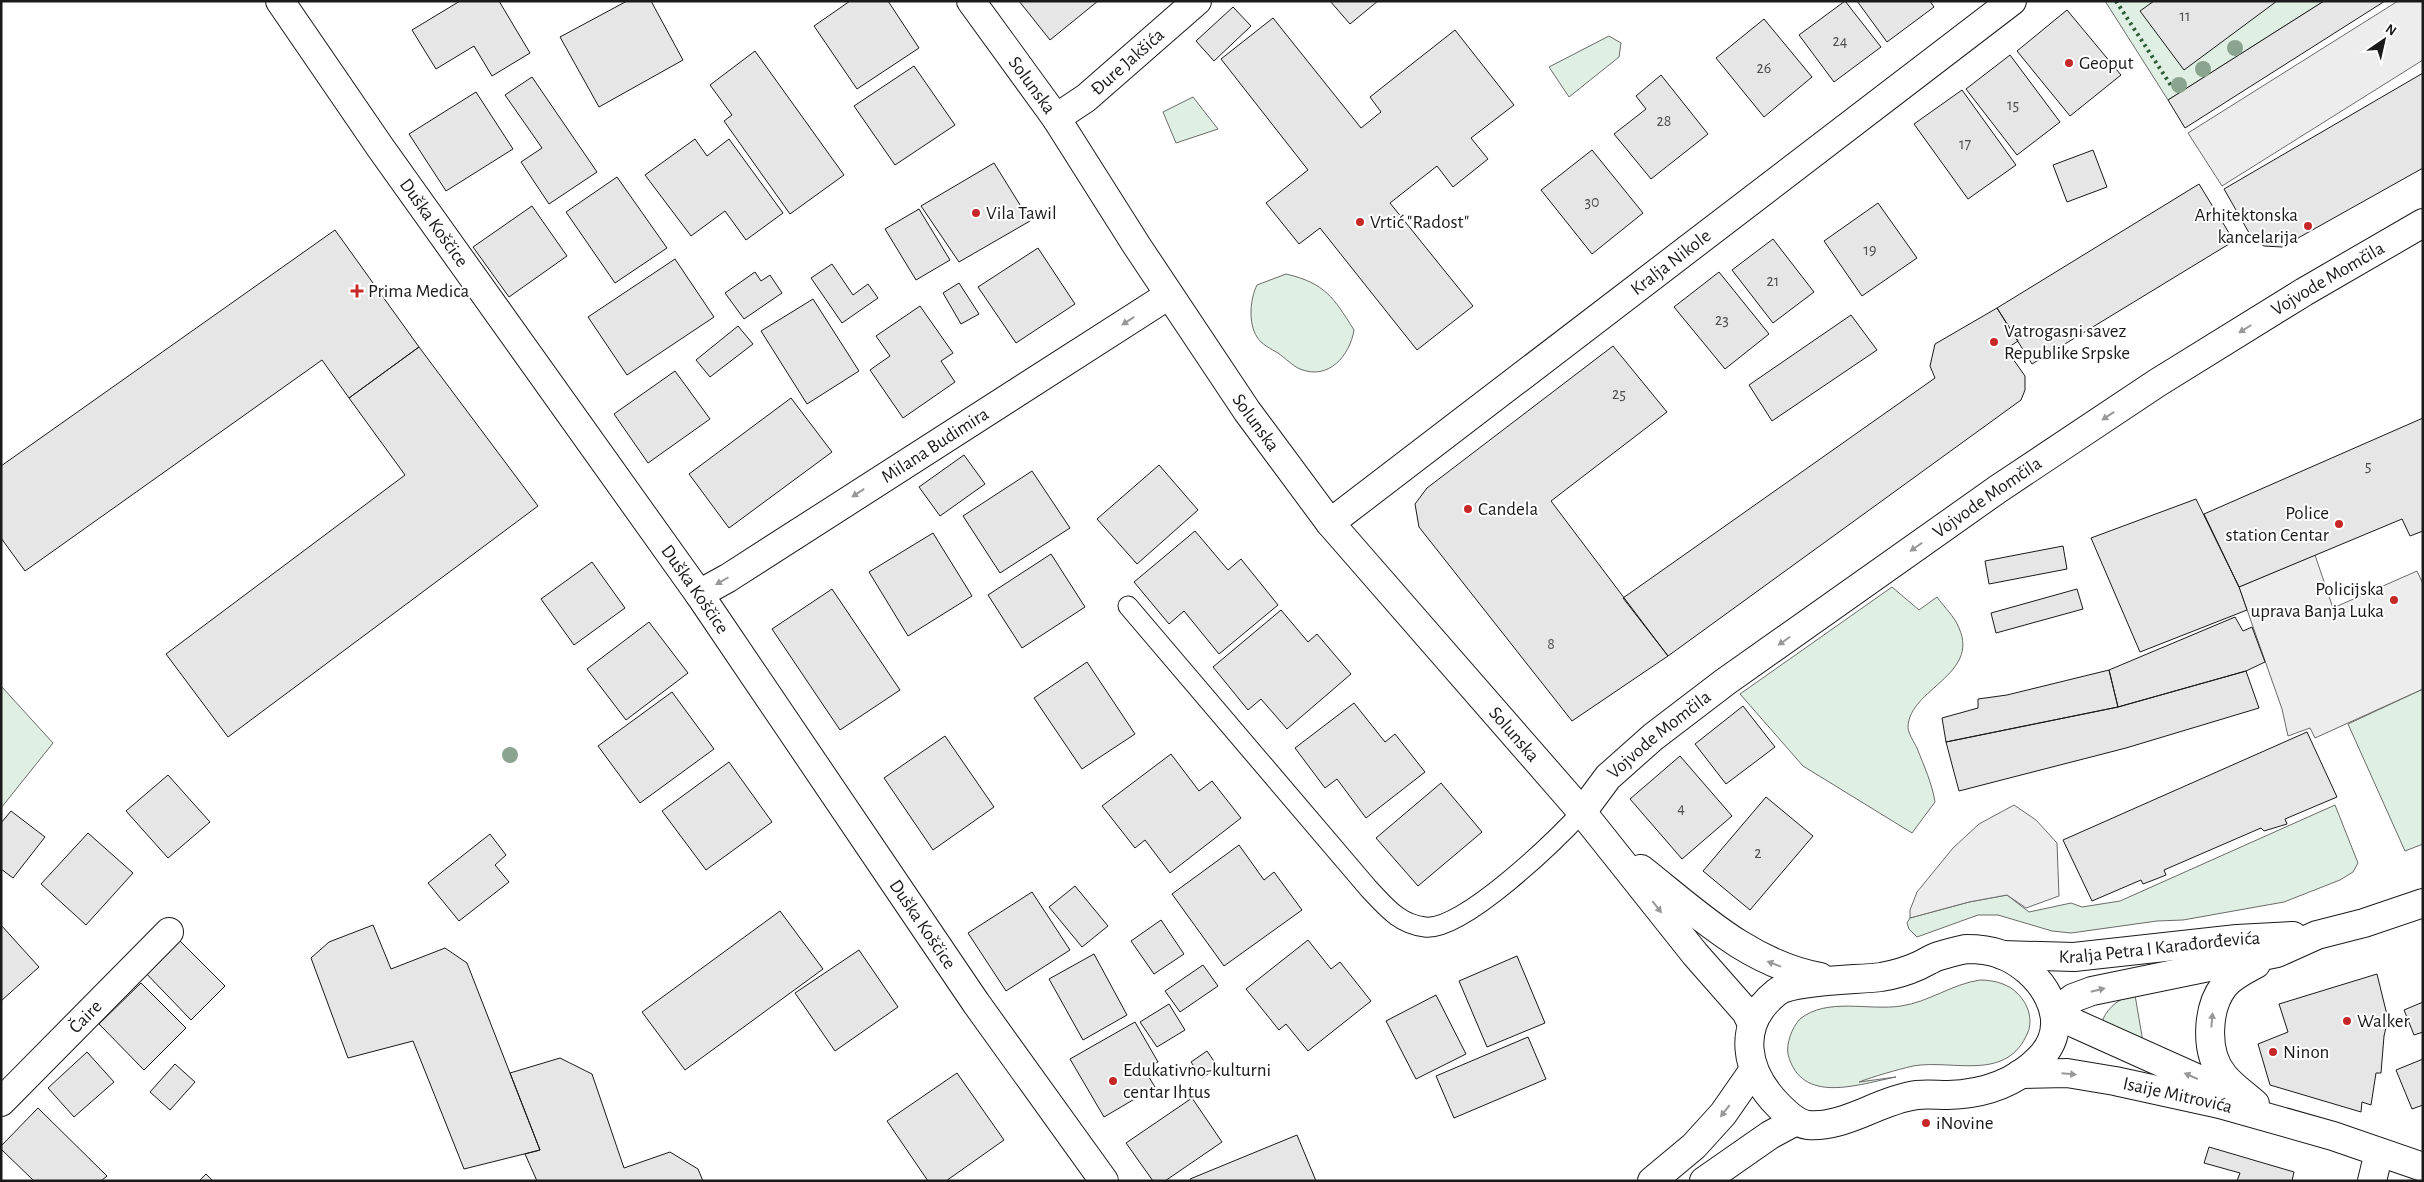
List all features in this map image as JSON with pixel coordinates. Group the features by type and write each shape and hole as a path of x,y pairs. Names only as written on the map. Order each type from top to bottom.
{"street":[{"name":"Duška Koščice","path":"280,1 380,148 699,594 976,1003 1104,1181"},
{"name":"Solunska","path":"972,1 1056,118 1247,411 1330,523 1582,812 1695,954 1746,1012 1752,1024"},
{"name":"Đure Jakšića","path":"1056,118 1086,98 1197,1"},
{"name":"Kralja Nikole","path":"1330,523 2012,1"},
{"name":"Vojvode Momčila","path":"1582,812 1608,777 1653,737 1733,677 1998,489 2157,383 2304,292 2423,223"},
{"name":"Milana Budimira","path":"699,594 728,578 1170,295"},
{"name":"Solunska","path":"1605,841 1739,945 1767,961 1797,973 1838,981"},
{"name":"Kralja Petra I Karađorđevića","path":"2055,1012 2073,998 2092,990 2277,953 2317,935 2364,923 2423,903"},
{"name":"Čaire","path":"1,1102 169,932"},
{"name":"Kralja Petra I Karađorđevića","path":"2002,955 2074,957 2237,939 2317,935"},
{"path":"1966,949 1983,949 2002,955 2021,965 2037,979 2055,1012 2053,1035 2040,1058 2020,1074 1998,1087 1982,1092 1917,1095 1872,1109 1841,1122 1808,1125 1796,1120 1776,1103 1753,1071 1749,1046 1752,1024 1768,1000 1779,990 1800,984 1883,976 1918,966 1938,956 1966,949"},
{"path":"2255,1104 2223,1075 2219,1068 2211,1047 2211,1016 2217,997 2225,984 2238,974 2277,953"},
{"name":"Isaije Mitrovića","path":"2055,1012 2076,1024 2255,1104 2332,1136"},
{"path":"1652,1181 1694,1146 1723,1114 1753,1071"},
{"name":"Isaije Mitrovića","path":"2020,1074 2068,1074 2115,1080 2220,1104 2332,1136 2423,1167"},
{"path":"1704,1181 1770,1135 1796,1120"},
{"path":"2372,1181 2379,1152"}],"lane":[{"path":"1128,606 1369,889 1397,918 1409,924 1426,928 1442,926 1459,918 1534,862 1582,812"}],"green space":[{"path":"2105,1 2324,1 2168,100"},
{"path":"1609,36 1621,43 1619,57 1569,97 1549,67"},
{"path":"1193,97 1218,129 1176,143 1163,112"},
{"path":"1286,274 1310,282 1327,293 1354,330 1352,339 1343,356 1329,369 1310,372 1300,369 1259,340 1254,331 1251,311 1257,285"},
{"path":"1892,587 1919,610 1937,597 1957,624 1963,644 1960,658 1952,670 1919,702 1911,714 1908,729 1928,775 1935,802 1912,833 1803,766 1740,694"},
{"path":"1,686 53,743 1,808"},
{"path":"2423,689 2423,844 2405,851 2348,724"},
{"path":"2335,805 2358,863 2353,872 2340,880 2284,902 2183,920 2157,921 2071,933 2052,931 1998,915 1978,915 1917,937 1909,929 1907,923 1910,918 1969,902 2007,895 2029,912 2071,903 2082,907 2120,901"},
{"path":"1980,980 2006,985 2022,998 2029,1012 2028,1032 2019,1048 2007,1058 1978,1066 1913,1066 1859,1082 1896,1077 1849,1087 1833,1088 1818,1086 1805,1081 1795,1070 1788,1054 1792,1031 1800,1019 1811,1012 1823,1008 1849,1006 1901,1006 1921,1001 1960,985"},
{"path":"2135,995 2142,1042 2107,1027 2103,1019 2116,1003"}],"shaded area":[{"path":"2398,1 2423,1 2423,60 2222,186 2188,133"},
{"path":"2315,555 2333,608 2417,571 2423,584 2423,689 2315,738 2310,728 2288,736 2282,709 2239,587"},
{"path":"2014,805 2036,820 2057,843 2059,896 2026,908 2007,895 1969,902 1910,918 1910,910 1917,892 1953,848 1979,824"}],"building":[{"path":"460,1 499,1 530,53 492,76 474,46 436,69 412,30"},
{"path":"627,1 651,1 683,60 599,107 560,37"},
{"path":"850,1 888,1 919,48 857,89 814,26"},
{"path":"1019,1 1098,1 1050,40"},
{"path":"1330,1 1378,1 1350,24"},
{"path":"1845,1 1881,47 1834,82 1799,35"},
{"path":"1857,1 1930,1 1934,7 1887,42"},
{"path":"2154,1 2277,1 2184,70 2140,11"},
{"path":"2324,1 2385,1 2185,128 2168,100"},
{"path":"1233,7 1251,26 1214,61 1196,41"},
{"name":"Geoput","path":"2067,10 2121,75 2070,116 2017,51"},
{"path":"1273,18 1361,128 1381,112 1370,97 1455,30 1514,105 1471,138 1488,159 1453,187 1437,166 1390,203 1473,306 1417,350 1320,228 1299,244 1266,203 1308,170 1221,59"},
{"path":"1764,19 1812,77 1764,117 1716,58"},
{"path":"755,51 844,175 790,214 724,121 732,115 710,85"},
{"path":"2010,55 2060,122 2017,155 1966,89"},
{"path":"914,66 955,125 895,165 854,106"},
{"path":"2423,73 2423,168 2282,247 2264,246 2252,238 2224,189"},
{"path":"1661,75 1708,134 1651,179 1614,134 1646,109 1636,96"},
{"path":"532,77 597,172 549,204 521,162 542,148 505,95"},
{"path":"1962,90 2016,165 1968,199 1914,124"},
{"path":"476,92 513,149 446,191 409,134"},
{"path":"695,139 707,156 729,139 783,213 746,240 725,211 691,236 645,175"},
{"path":"1592,150 1643,213 1592,254 1541,190"},
{"path":"2093,150 2107,187 2067,202 2053,165"},
{"name":"Vila Tawil","path":"994,163 1030,221 959,262 921,206"},
{"path":"617,177 667,248 615,283 566,212"},
{"path":"2199,184 2234,241 2032,364 1997,308"},
{"path":"1878,203 1917,258 1862,296 1824,241"},
{"path":"532,206 567,256 509,297 473,247"},
{"path":"919,209 950,260 916,280 885,229"},
{"path":"335,230 419,347 349,398 322,360 25,571 1,538 1,466"},
{"path":"1773,239 1814,292 1773,323 1732,270"},
{"path":"1038,248 1075,304 1016,343 978,287"},
{"path":"675,259 714,317 627,375 588,317"},
{"path":"832,264 853,295 868,284 878,298 842,323 811,278"},
{"path":"755,272 761,281 770,275 782,293 744,319 725,293"},
{"path":"1719,272 1769,334 1725,369 1674,307"},
{"path":"959,283 979,314 961,324 943,293"},
{"path":"813,299 859,371 807,404 761,331"},
{"path":"920,306 953,353 941,361 955,382 903,418 870,370 890,356 876,336"},
{"path":"1997,308 2018,341 2006,349 2025,376 2025,390 2021,400 1668,656 1623,598 1935,378 1930,366 1935,344"},
{"path":"1851,315 1877,350 1772,421 1749,385"},
{"path":"738,326 753,344 710,377 696,360"},
{"path":"1613,346 1667,412 1551,501 1668,656 1572,721 1419,527 1415,504 1427,488"},
{"path":"419,347 538,506 228,737 166,654 405,475 349,398"},
{"path":"675,371 710,419 648,463 614,414"},
{"path":"791,398 832,452 729,528 689,474"},
{"path":"2423,418 2423,531 2410,536 2402,519 2239,587 2204,514"},
{"path":"964,455 985,484 940,516 919,487"},
{"path":"1159,465 1198,510 1137,564 1097,519"},
{"path":"1032,471 1070,528 1000,573 963,516"},
{"path":"2196,499 2239,587 2247,610 2140,652 2091,538"},
{"path":"1195,531 1228,570 1241,559 1278,605 1219,654 1184,611 1169,624 1134,582"},
{"path":"933,533 972,596 908,636 869,572"},
{"path":"2063,546 2067,569 1989,584 1985,561"},
{"path":"1051,554 1085,607 1022,648 988,595"},
{"path":"592,562 625,608 574,645 541,599"},
{"path":"832,589 900,690 840,730 772,629"},
{"path":"2077,589 2083,609 1996,633 1991,613"},
{"path":"1281,610 1308,642 1317,634 1351,674 1287,729 1261,699 1248,710 1213,667"},
{"path":"2235,617 2243,631 2252,627 2265,662 2246,671 2118,707 2109,670"},
{"path":"649,622 688,673 626,720 587,669"},
{"path":"1087,662 1135,734 1082,769 1034,698"},
{"path":"2109,670 2118,707 1946,742 1942,718 1978,708 1978,699 2007,695"},
{"path":"2246,671 2259,708 2126,748 1959,791 1946,742 2118,707"},
{"path":"672,692 714,749 640,803 598,746"},
{"path":"1354,703 1385,742 1395,734 1425,772 1366,818 1337,779 1325,788 1295,748"},
{"path":"1743,706 1775,747 1726,784 1695,744"},
{"path":"2307,732 2337,797 2285,819 2287,824 2264,831 2261,828 2164,870 2166,875 2143,884 2141,880 2092,901 2063,840"},
{"path":"945,736 994,807 933,850 884,778"},
{"path":"1171,754 1199,791 1212,781 1241,818 1170,873 1145,840 1135,848 1102,806"},
{"path":"1680,756 1732,816 1682,859 1630,799"},
{"path":"729,762 772,822 706,870 662,811"},
{"path":"168,775 210,822 168,858 126,811"},
{"path":"1441,783 1482,832 1418,886 1376,838"},
{"path":"1766,797 1813,836 1750,910 1703,871"},
{"path":"11,811 45,837 13,878 1,869 1,823"},
{"path":"88,833 133,873 86,925 41,884"},
{"path":"490,834 506,855 495,865 509,882 459,921 428,883"},
{"path":"1239,845 1264,880 1274,872 1302,910 1224,966 1172,894"},
{"path":"1075,886 1108,926 1082,947 1049,907"},
{"path":"1032,892 1070,950 1006,991 968,933"},
{"path":"780,911 823,969 685,1070 642,1012"},
{"path":"1161,920 1184,954 1154,974 1131,941"},
{"path":"1,925 39,967 1,1001"},
{"path":"373,925 391,969 445,948 467,963 540,1150 464,1169 413,1041 348,1058 311,958 329,942"},
{"path":"174,935 225,986 191,1020 141,968"},
{"path":"1308,940 1331,969 1340,962 1371,1001 1308,1051 1286,1024 1279,1030 1246,989"},
{"path":"859,950 898,1007 835,1051 795,993"},
{"path":"1094,954 1127,1015 1083,1040 1049,979"},
{"path":"1517,956 1545,1023 1487,1047 1459,981"},
{"path":"1203,965 1218,986 1180,1012 1165,991"},
{"path":"2377,974 2388,1019 2384,1036 2381,1073 2376,1073 2371,1105 2362,1102 2361,1112 2270,1085 2258,1044 2288,1032 2279,1004"},
{"path":"141,983 186,1028 144,1070 99,1024"},
{"path":"1436,995 1466,1054 1416,1079 1386,1021"},
{"path":"2423,1002 2423,1032 2414,1035 2404,1010"},
{"path":"1169,1004 1185,1030 1157,1047 1140,1022"},
{"path":"1135,1022 1158,1062 1144,1069 1155,1087 1104,1117 1070,1059"},
{"path":"1528,1037 1546,1079 1454,1118 1436,1076"},
{"path":"1207,1051 1218,1067 1202,1078 1191,1062"},
{"path":"87,1052 114,1082 74,1117 48,1088"},
{"path":"560,1058 592,1074 624,1168 670,1152 698,1169 703,1181 537,1181 525,1154 540,1150 510,1073"},
{"path":"2423,1059 2423,1105 2412,1109 2396,1070"},
{"path":"175,1064 195,1082 170,1110 150,1092"},
{"path":"957,1073 1004,1140 946,1181 928,1181 887,1121"},
{"path":"1192,1098 1222,1142 1165,1181 1153,1181 1126,1143"},
{"path":"38,1108 107,1176 101,1181 34,1181 1,1149 1,1146"},
{"path":"1297,1135 1316,1181 1191,1181 1190,1179"},
{"path":"2209,1147 2294,1172 2292,1181 2237,1181 2240,1173 2204,1163"},
{"path":"206,1174 213,1181 199,1181"}],"hedge":[{"path":"2116,1 2172,87"}],"place":[{"name":"Geoput","path":"2069,63"},
{"name":"Vila Tawil","path":"976,213"},
{"name":"Vrtić \"Radost\"","path":"1360,222"},
{"name":"Arhitektonska kancelarija","path":"2308,226"},
{"name":"Prima Medica","path":"357,291"},
{"name":"Vatrogasni savez Republike Srpske","path":"1994,342"},
{"name":"Candela","path":"1468,509"},
{"name":"Police station Centar","path":"2339,524"},
{"name":"Policijska uprava Banja Luka","path":"2394,600"},
{"name":"Walker","path":"2347,1021"},
{"name":"Ninon","path":"2273,1052"},
{"name":"Edukativno-kulturni centar Ihtus","path":"1113,1081"},
{"name":"iNovine","path":"1926,1123"}]}
